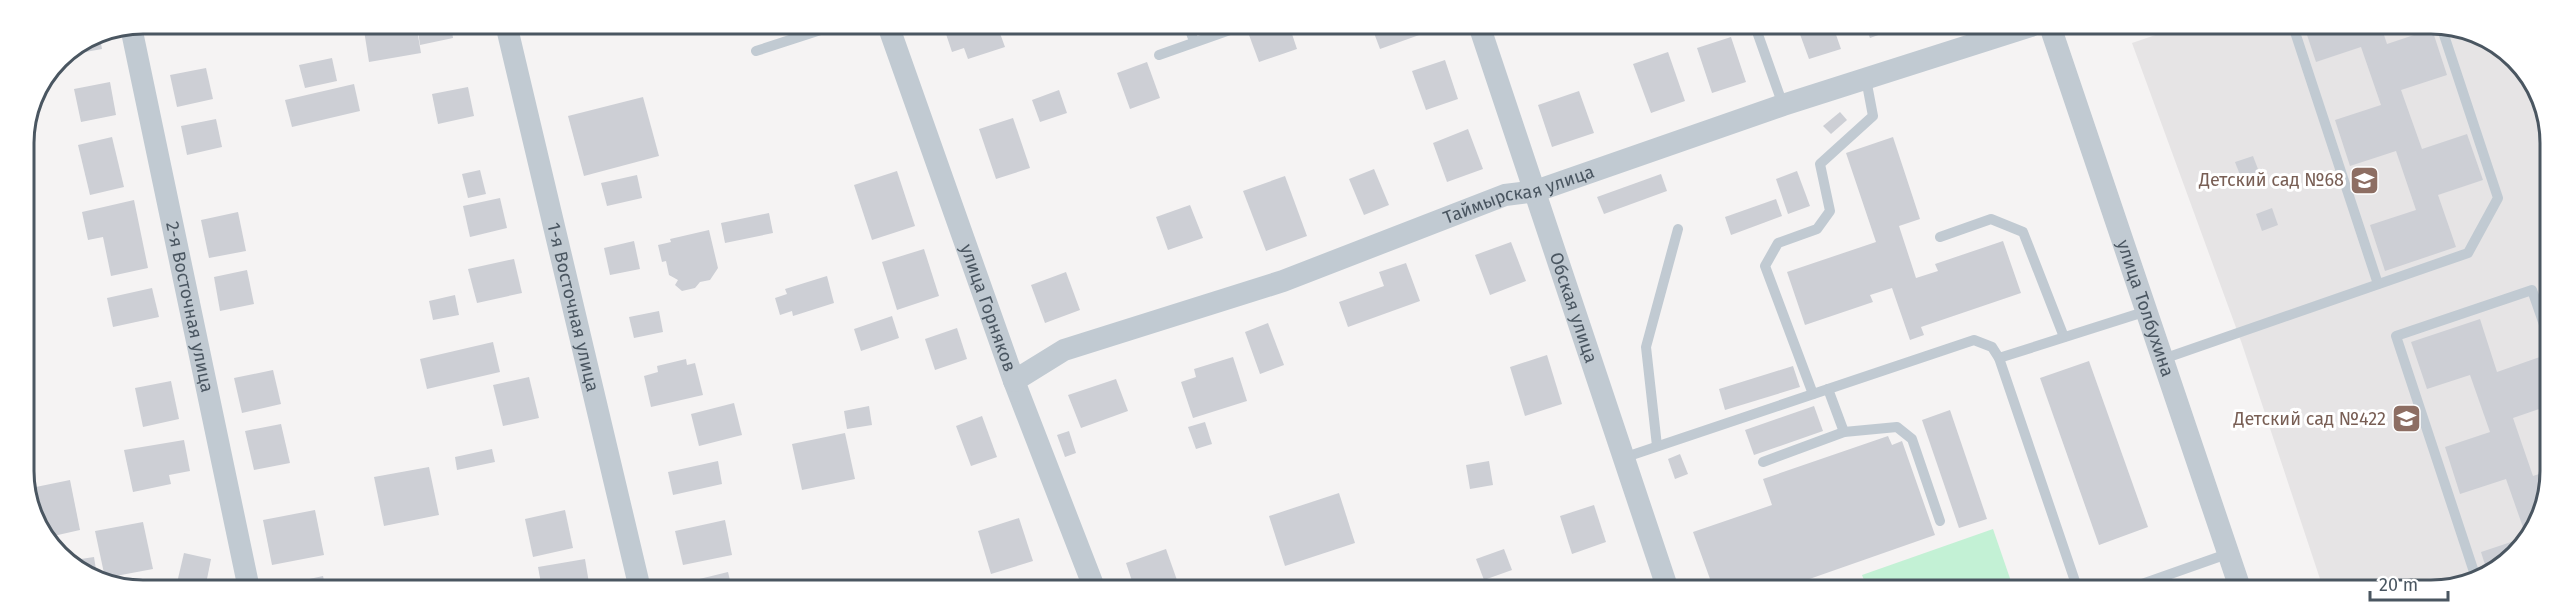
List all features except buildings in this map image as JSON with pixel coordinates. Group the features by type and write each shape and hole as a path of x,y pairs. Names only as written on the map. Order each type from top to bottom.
{"street":[{"name":"1-я Восточная улица","path":"508,34 638,580"},
{"name":"улица Горняков","path":"891,34 1014,381 1091,580"},
{"name":"Обская улица","path":"1482,34 1665,580"},
{"name":"Таймырская улица","path":"1014,381 1064,350 1283,281 1505,195 1536,191 1783,105 2006,34"},
{"name":"улица Толбухина","path":"2053,34 2237,580"},
{"name":"2-я Восточная улица","path":"133,35 247,580"}],"lane":[{"path":"756,51 808,34"},
{"path":"1191,34 1194,41"},
{"path":"1159,55 1216,34"},
{"path":"1758,34 1783,105"},
{"path":"2296,34 2378,284"},
{"path":"2163,359 2468,253 2498,198 2444,36"},
{"path":"1813,394 1765,266 1778,243 1817,229 1830,211 1820,164 1873,116 1866,79"},
{"path":"1940,237 1991,219 2023,232 2064,337"},
{"path":"1657,446 1646,347 1678,229"},
{"path":"2474,571 2396,336 2532,290 2540,313"},
{"path":"1999,358 2148,311"},
{"path":"1623,458 1974,340 1992,346 1999,358 2075,580"},
{"path":"1828,389 1844,432"},
{"path":"1763,462 1844,432 1897,428 1906,432 1912,439 1940,521"},
{"path":"2155,580 2227,554"}],"shaded area":[{"path":"2158,34 2430,34 2459,38 2485,49 2508,66 2517,77 2534,109 2540,144 2540,471 2534,506 2525,526 2508,549 2491,562 2472,572 2445,580 2320,580 2242,344 2132,43"}],"green space":[{"path":"1993,529 2011,580 1864,580 1862,575"}],"place":[{"name":"Детский сад №68","path":"2365,180"},
{"name":"Детский сад №422","path":"2407,419"}]}
